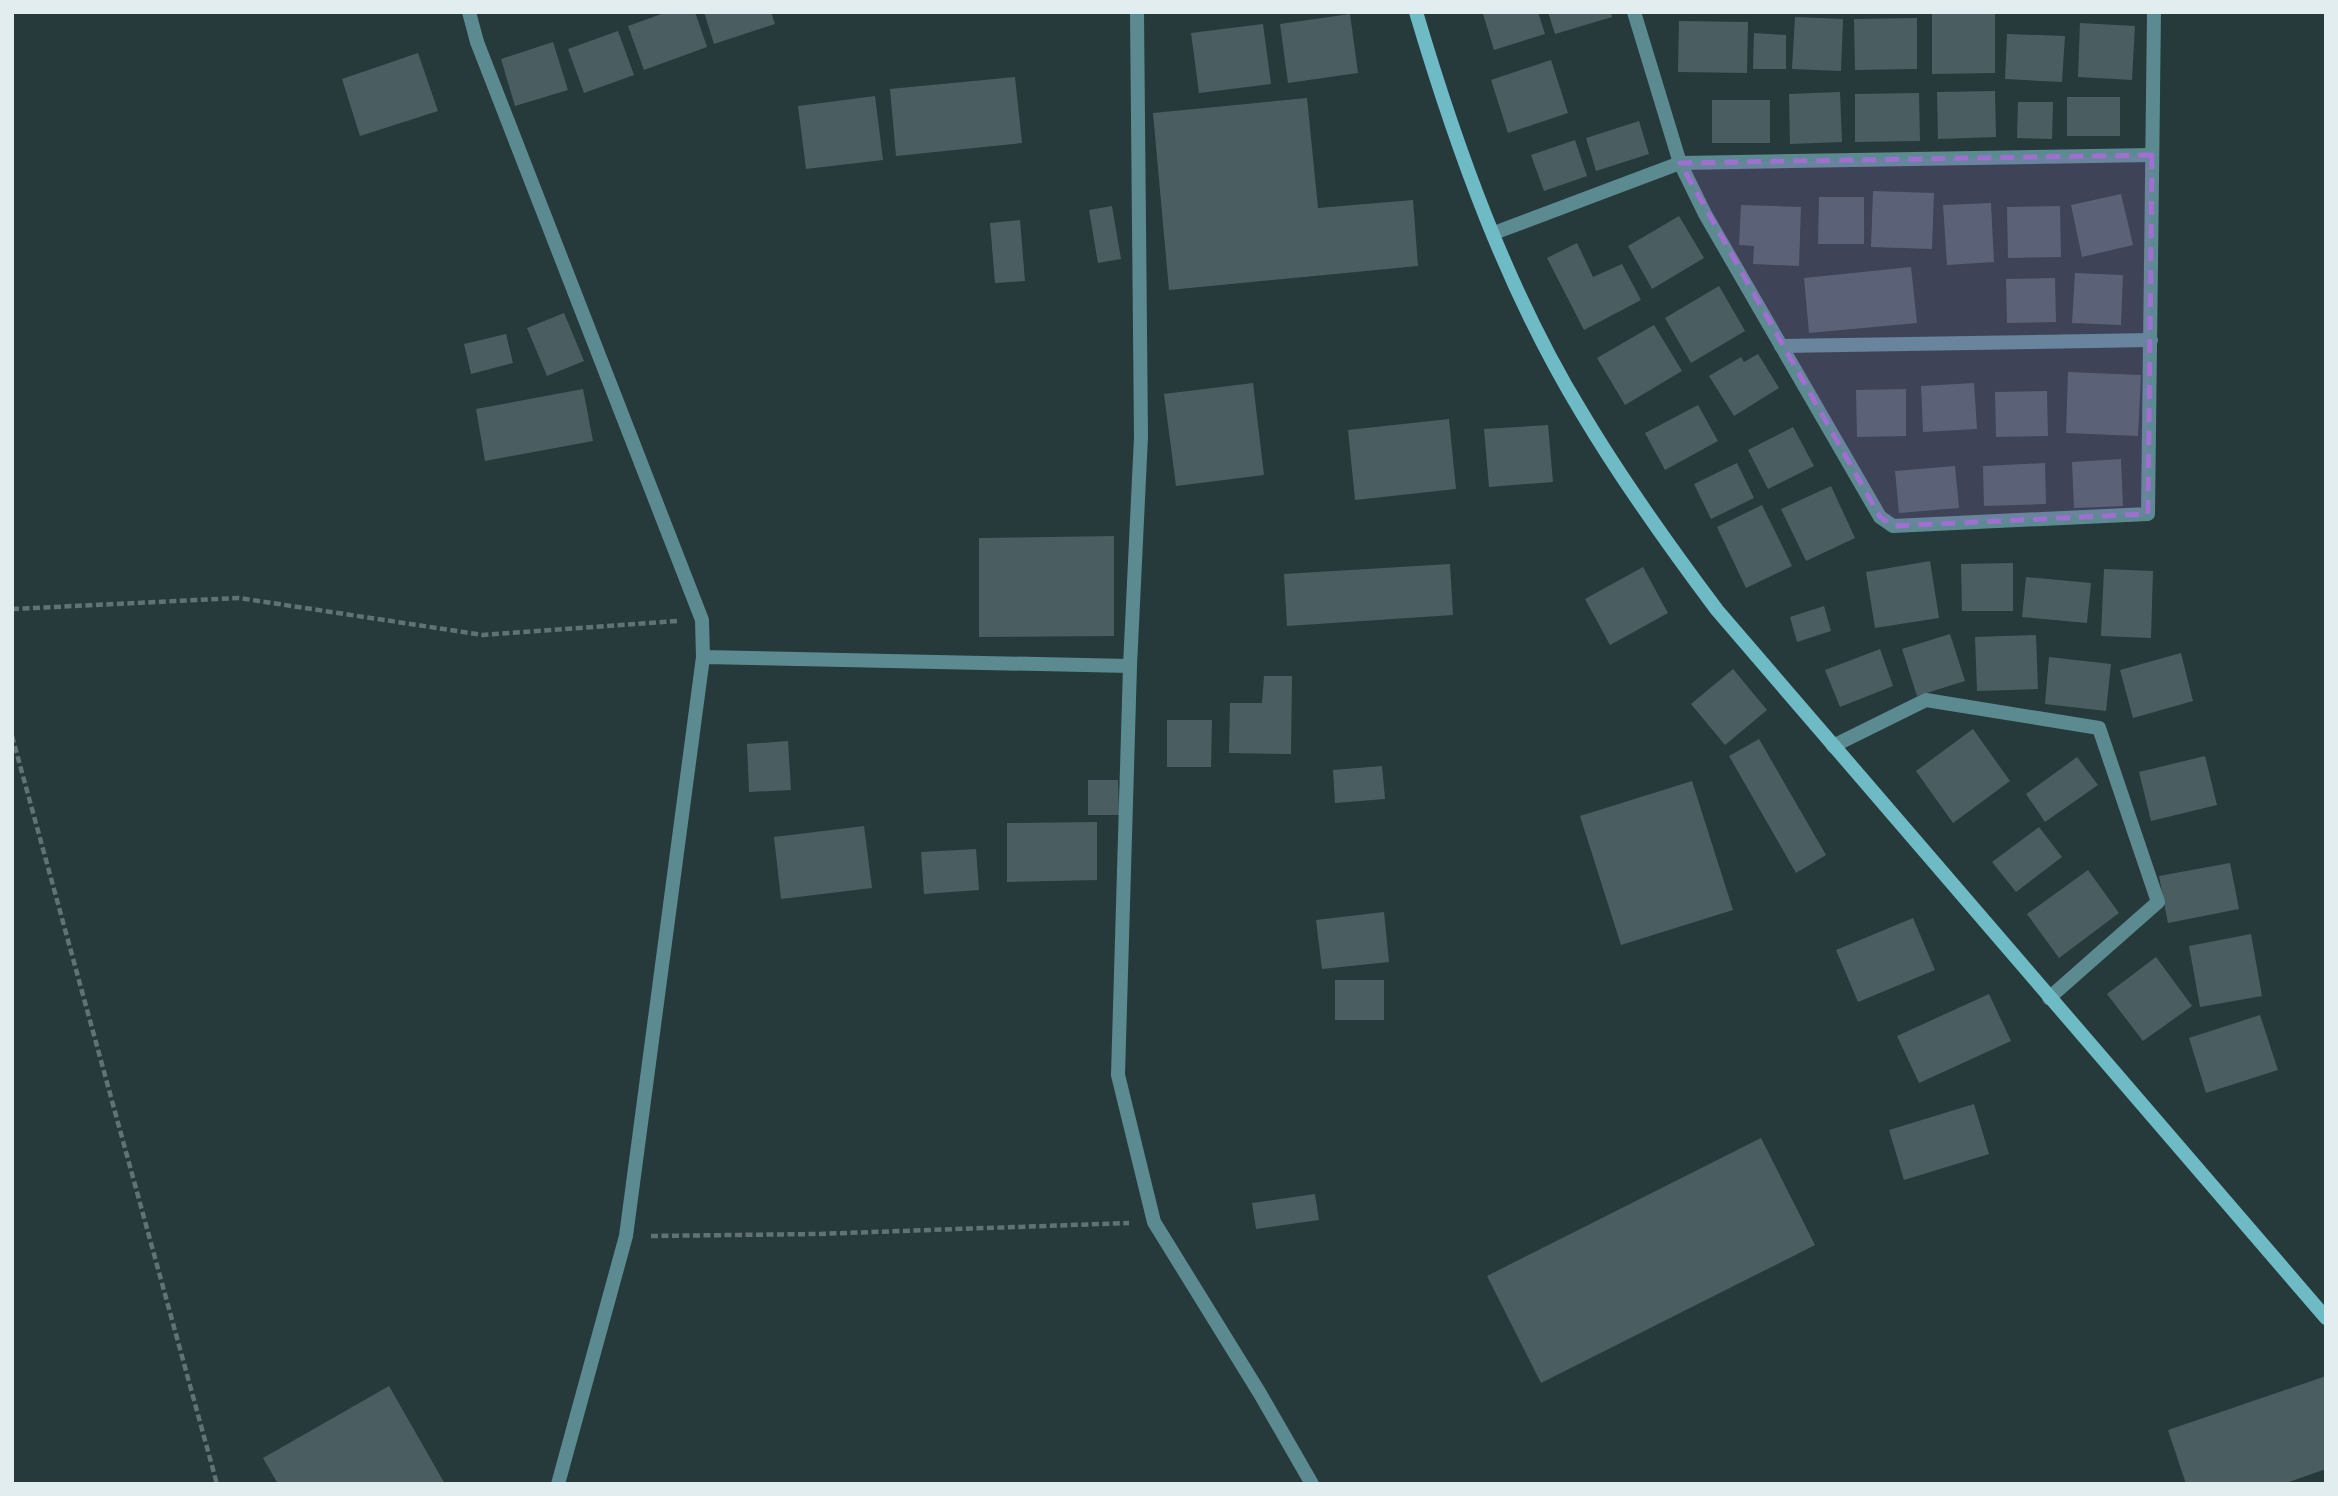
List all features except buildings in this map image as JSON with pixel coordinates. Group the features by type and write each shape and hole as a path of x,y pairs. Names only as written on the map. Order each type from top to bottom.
{"street":[{"path":"469,12 477,42 702,620 703,657 626,1236 558,1484"},
{"path":"1137,12 1141,437 1130,666 1118,1075 1154,1222 1259,1392 1312,1484"},
{"path":"1416,12 1445,108 1493,233 1531,318 1580,411 1644,512 1717,610 2326,1318"},
{"path":"1634,12 1680,163 1705,214 1880,517 1894,526 2148,514 2154,12"},
{"path":"1493,233 1680,163 2152,155"},
{"path":"1781,346 2151,340"},
{"path":"703,657 1130,666"},
{"path":"1833,746 1926,700 2099,728 2158,902 2049,998"}],"path":[{"path":"12,610 239,598 482,635 702,620"},
{"path":"12,736 217,1484"},
{"path":"626,1236 816,1234 1154,1222"}],"highlighted area":[{"path":"2152,155 2148,514 1893,526 1880,517 1680,163"}]}
